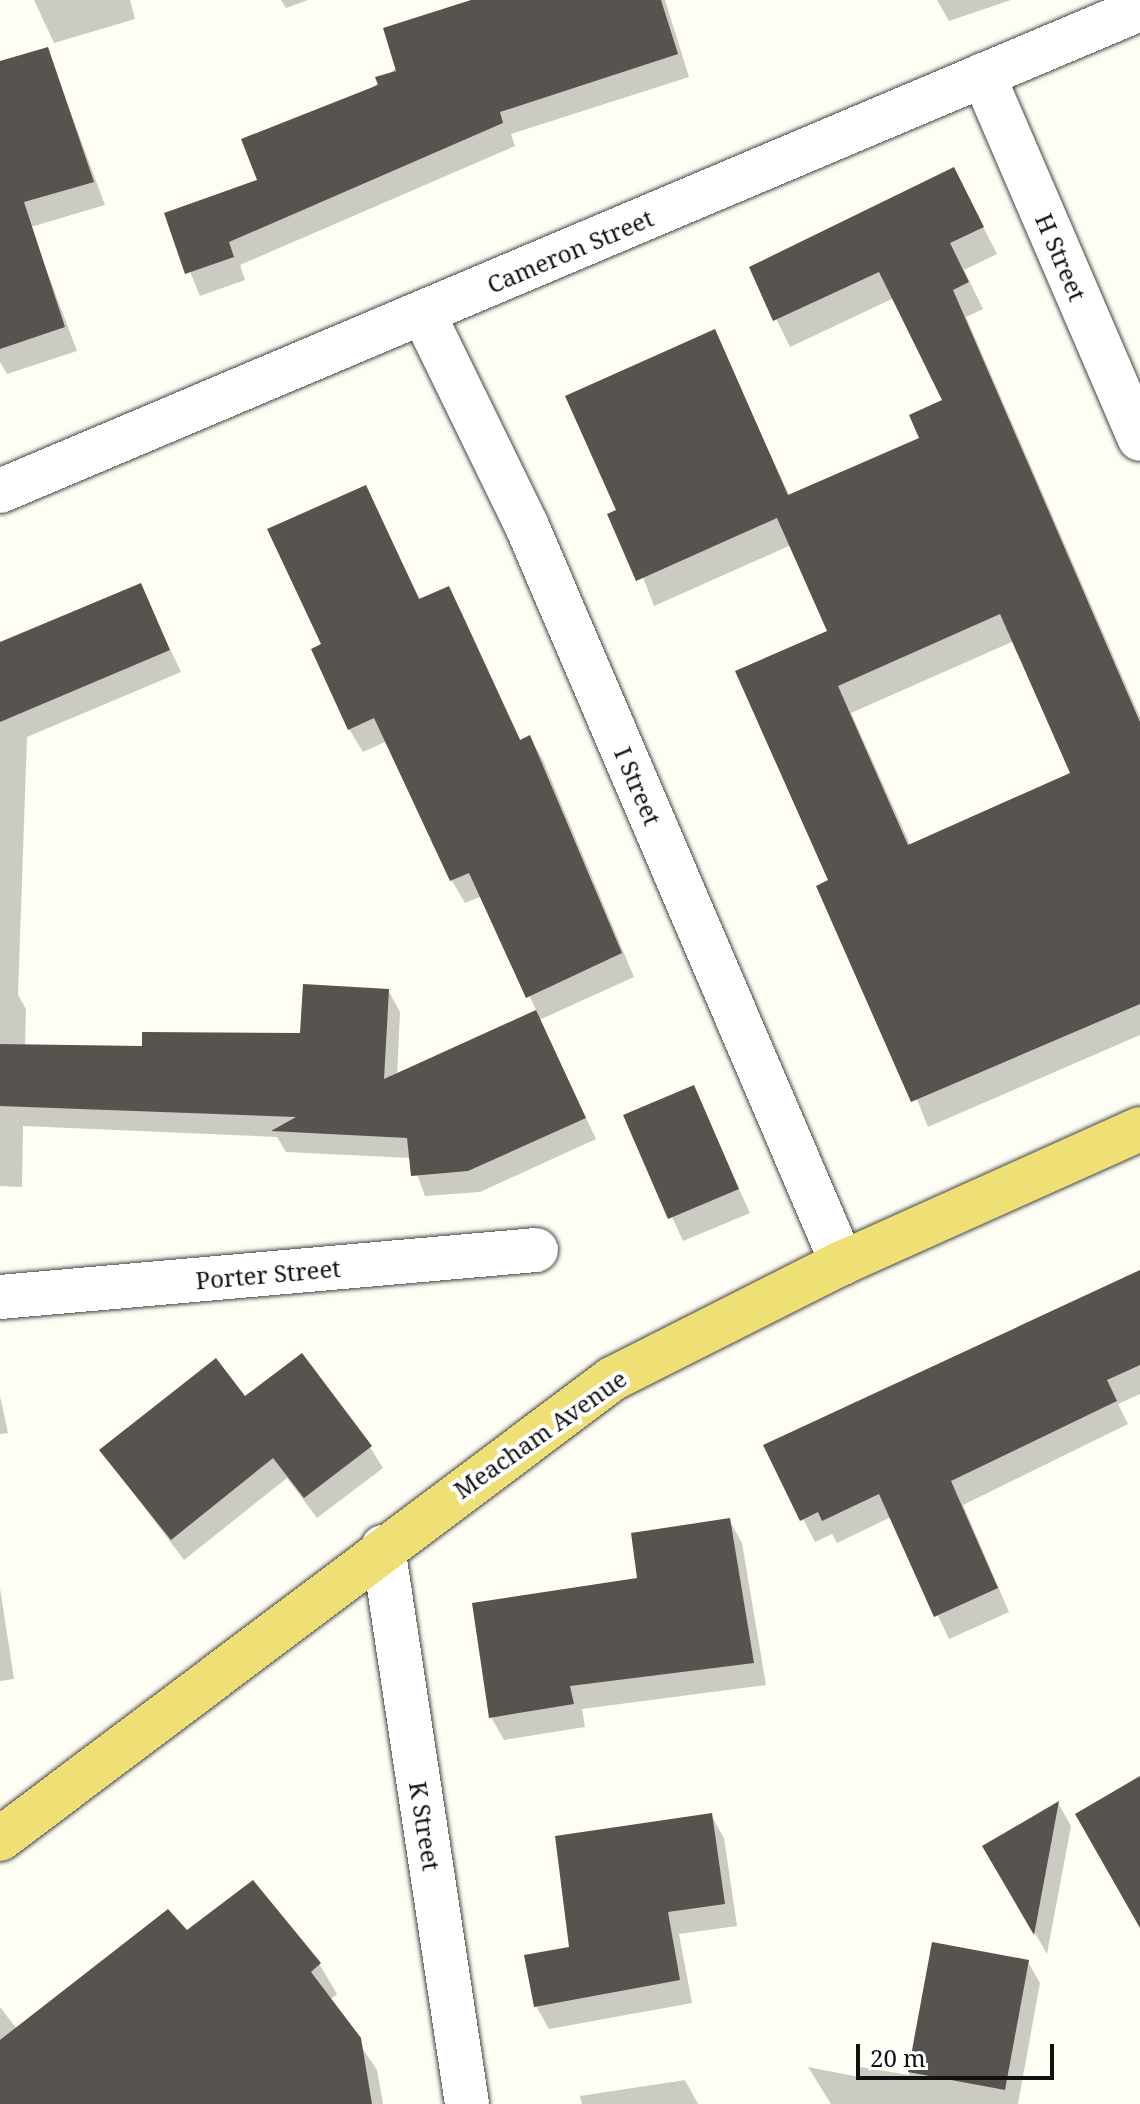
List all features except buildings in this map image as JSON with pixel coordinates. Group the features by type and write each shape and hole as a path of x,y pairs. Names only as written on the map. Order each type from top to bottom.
{"main road":[{"name":"Meacham Avenue","path":"0,1839 383,1547 612,1379 842,1263 1140,1129"}],"street":[{"name":"Cameron Street","path":"0,491 1140,9"},
{"name":"H Street","path":"983,75 1140,439"},
{"name":"I Street","path":"423,313 526,524 842,1263"},
{"name":"Porter Street","path":"0,1297 536,1250"},
{"name":"K Street","path":"383,1547 467,2104"}]}
